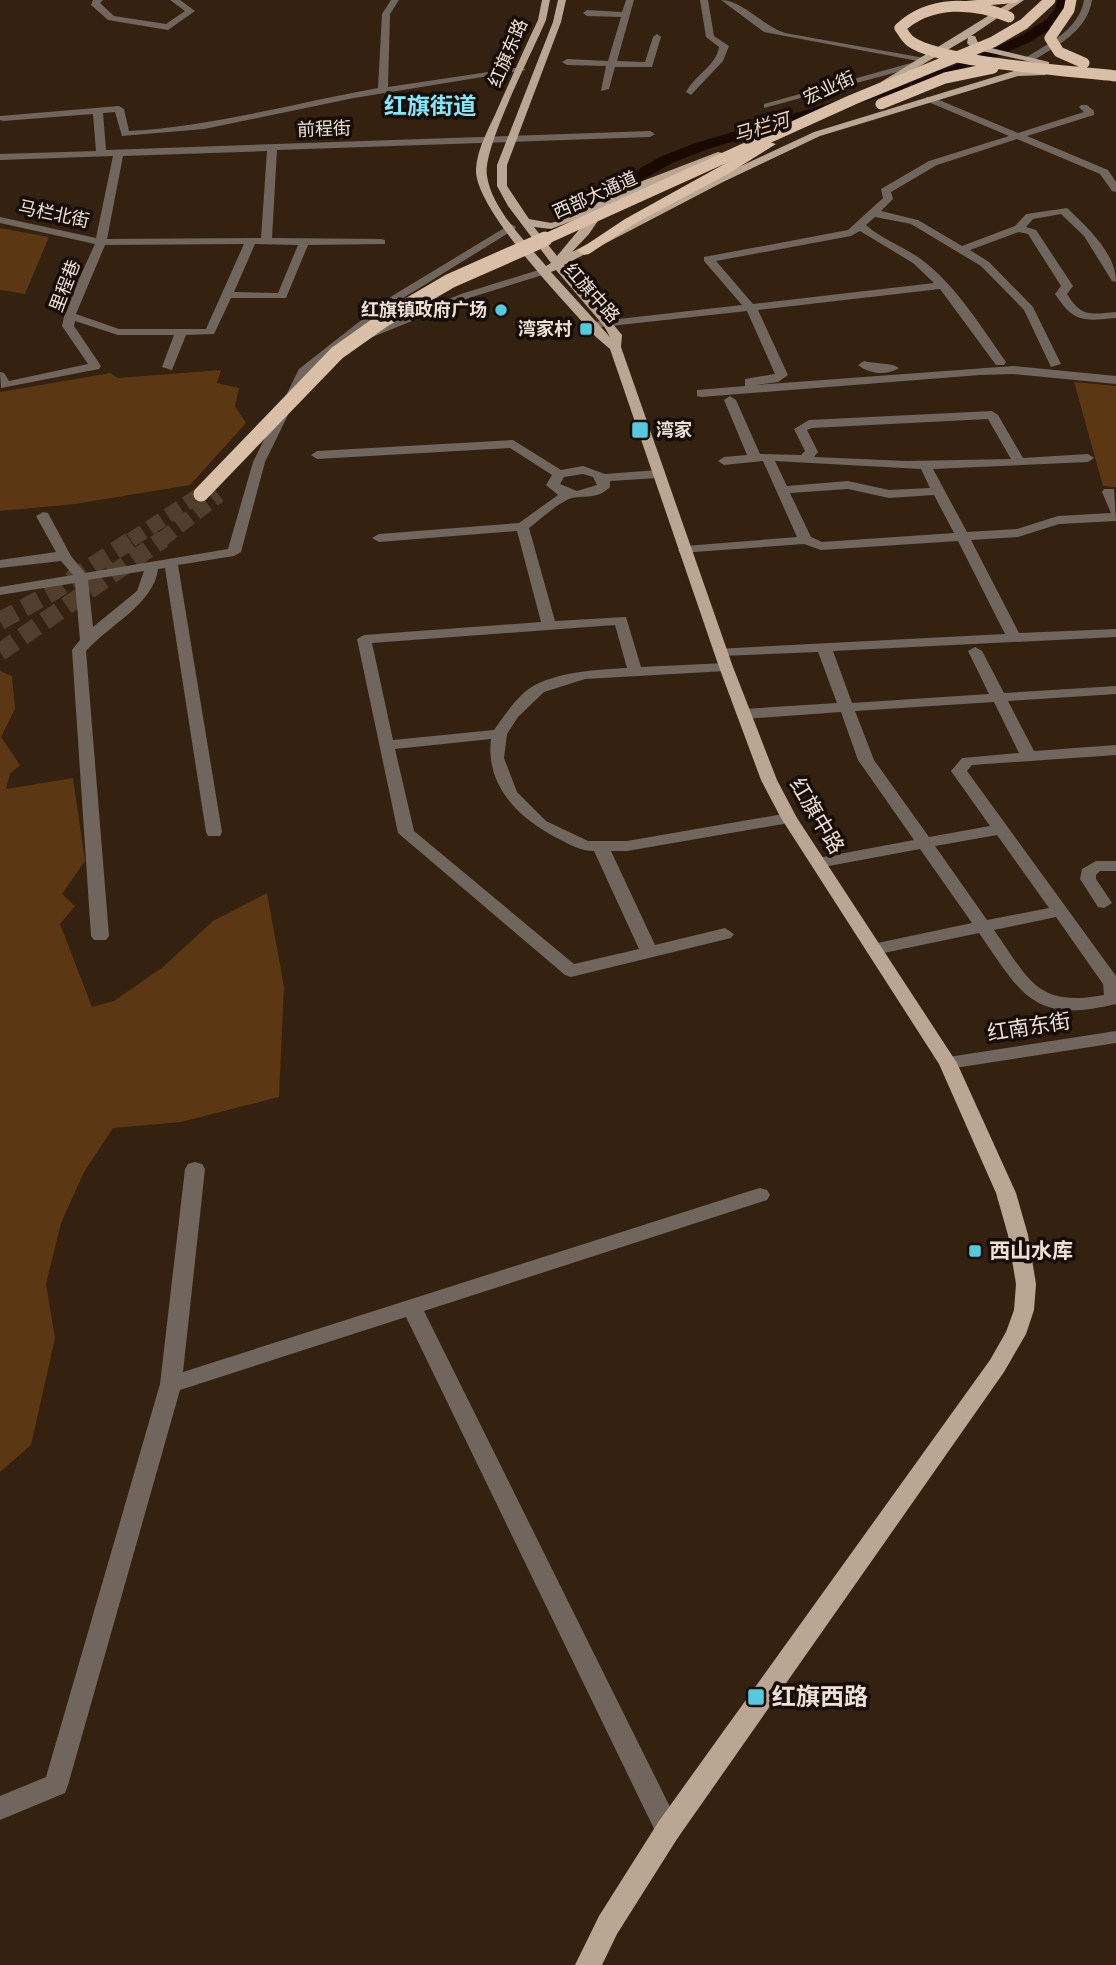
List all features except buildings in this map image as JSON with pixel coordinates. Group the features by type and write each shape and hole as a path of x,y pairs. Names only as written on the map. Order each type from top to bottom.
{"highway":[{"path":"1017,0 944,6 913,13 900,28 908,40 926,49 954,56 1116,76"},
{"name":"西部大通道","path":"201,494 337,353 385,319 439,287 889,85 998,39 1026,23 1050,0"},
{"name":"西部大通道","path":"219,495 345,355 393,321 457,283 1028,30 1065,0"},
{"path":"1071,0 1069,10 1050,38 1053,47 1073,60 1116,76"},
{"path":"944,6 979,7 1009,17 1012,27 998,39"},
{"path":"796,132 967,72 1029,68 1116,76"},
{"path":"601,208 770,127 889,85"},
{"path":"584,251 632,218 747,159 770,144"}],"main road":[{"name":"红旗东路","path":"542,268 484,188 481,176 488,142 542,20 546,0"},
{"name":"红旗东路","path":"556,262 525,222 502,186 502,165 557,22 562,0"},
{"name":"宏业街","path":"525,222 551,226 568,221 601,208 644,184 824,110 920,63 1017,0"},
{"path":"944,49 974,43 1024,8 1031,0"},
{"path":"974,43 990,51 1015,57 1116,76"},
{"path":"1017,73 1028,60"},
{"name":"宏业街","path":"542,268 584,251 719,180 817,134 847,123 1017,73 1039,71 1116,76"},
{"path":"824,110 822,115 828,120 847,123"},
{"path":"556,262 581,237 601,208"},
{"name":"红旗中路","path":"556,262 609,324 615,335 615,347 657,474 769,780 789,818 948,1063 1006,1194 1018,1235 1027,1284 1024,1310 1016,1334 997,1366 667,1830"},
{"name":"红旗中路","path":"542,268 615,347"},
{"path":"588,1965 608,1925 667,1830"}],"street":[{"path":"99,0 94,3 111,18 168,27 191,11 174,0"},
{"path":"383,92 386,14 395,0"},
{"path":"604,89 630,0"},
{"path":"691,92 695,81 713,69 724,51 723,46 710,37 704,0"},
{"path":"725,0 767,30 784,36 920,63"},
{"path":"1028,60 1083,20 1088,10 1088,0"},
{"path":"587,13 627,15"},
{"path":"567,62 649,65 657,37"},
{"path":"767,106 920,63"},
{"path":"3,118 118,109 125,134 157,132 226,125 333,100 521,70"},
{"path":"929,99 1104,172 1116,171"},
{"path":"752,389 749,382 774,379 782,375 751,308 708,259 851,233 888,199 885,191 933,163 1091,113 1084,107"},
{"path":"98,111 100,154"},
{"name":"前程街","path":"0,157 488,142 650,134"},
{"path":"266,241 272,148"},
{"name":"里程巷","path":"0,376 5,385 95,366 68,326 101,242 120,153"},
{"path":"1104,172 1116,189"},
{"path":"963,249 1019,228 1030,216 1063,210 1088,234 1116,279"},
{"path":"873,213 914,222 985,264 1029,309 1055,364"},
{"name":"马栏北街","path":"0,220 101,242 380,242"},
{"path":"860,225 873,236 907,253 927,269 971,321 999,362"},
{"path":"1019,228 1031,232 1067,286 1061,294 1072,312 1090,317 1116,315"},
{"path":"0,591 234,552 259,462 303,372 396,298 512,229"},
{"path":"70,316 118,332 210,332 251,242"},
{"path":"226,295 282,296 304,242"},
{"path":"330,350 542,268"},
{"path":"592,325 941,286"},
{"path":"168,367 182,331"},
{"path":"864,365 874,369 999,362 1055,364 1116,371"},
{"path":"701,393 980,371 1013,370 1116,380"},
{"path":"730,400 761,458 782,490 806,540"},
{"path":"806,457 812,452 800,429 809,424 992,415 1019,462"},
{"path":"317,455 513,444 559,474"},
{"path":"724,461 806,457 846,463 923,463 1088,458"},
{"path":"923,463 1015,639"},
{"path":"602,478 604,482 598,491 584,495 567,494 554,485 555,477 559,474 583,470 602,478 657,474"},
{"path":"782,490 848,485 889,494 938,491"},
{"path":"1109,492 1116,511"},
{"path":"379,537 522,527 567,494"},
{"path":"43,516 65,557 82,576 87,641"},
{"path":"685,550 806,540 821,546 1018,533 1058,520 1116,517"},
{"path":"522,527 549,625"},
{"path":"0,564 52,556 65,557"},
{"path":"171,564 214,832"},
{"path":"100,936 79,650 107,622 136,602 151,580 151,567"},
{"path":"635,672 621,620 364,639 406,833 571,971 725,934"},
{"path":"789,818 628,846 585,846 540,824 510,794 496,758 499,734 513,714 539,689 584,675 635,672 824,647 1116,633"},
{"path":"824,647 866,760 1024,985 1038,998 1067,1007 1113,999 1112,983 959,771 967,761 1116,750"},
{"path":"975,651 1030,757"},
{"path":"744,714 1116,690"},
{"path":"387,745 499,734"},
{"path":"818,863 1001,829"},
{"path":"600,846 649,951"},
{"path":"1104,903 1088,879 1088,873 1096,866 1116,866"},
{"path":"874,949 1060,911"},
{"name":"红南东街","path":"948,1063 1116,1037"},
{"path":"0,1808 56,1785 171,1384 195,1169"},
{"path":"171,1384 760,1195"},
{"path":"412,1308 667,1830"}],"shaded area":[{"path":"0,228 49,237 25,294 0,290"},
{"path":"221,370 217,383 239,388 235,406 246,423 190,485 75,504 0,511 0,392 110,373 118,378"},
{"path":"1074,382 1116,386 1116,487 1103,486"},
{"path":"0,671 12,676 15,709 1,737 20,765 10,774 6,789 73,778 85,861 62,894 75,906 60,924 92,1007 114,1001 163,967 213,921 267,893 284,987 279,1097 181,1122 113,1128 84,1172 61,1223 46,1284 55,1338 31,1445 0,1472"}],"waterway":[{"name":"马栏河","path":"539,244 563,227 562,219 668,159 702,146 958,69 1025,39 1052,22 1062,10 1064,0"}],"tunnel":[{"path":"131,540 201,494"},
{"path":"161,540 219,495"},
{"path":"0,621 51,593 133,539"},
{"path":"0,652 163,539"}],"place":[{"name":"红旗镇政府广场","path":"501,310"},
{"name":"湾家村","path":"586,329"},
{"name":"湾家","path":"640,430"},
{"name":"西山水库","path":"975,1251"},
{"name":"红旗西路","path":"756,1697"}],"district":[{"name":"红旗街道","path":"430,106"}]}
